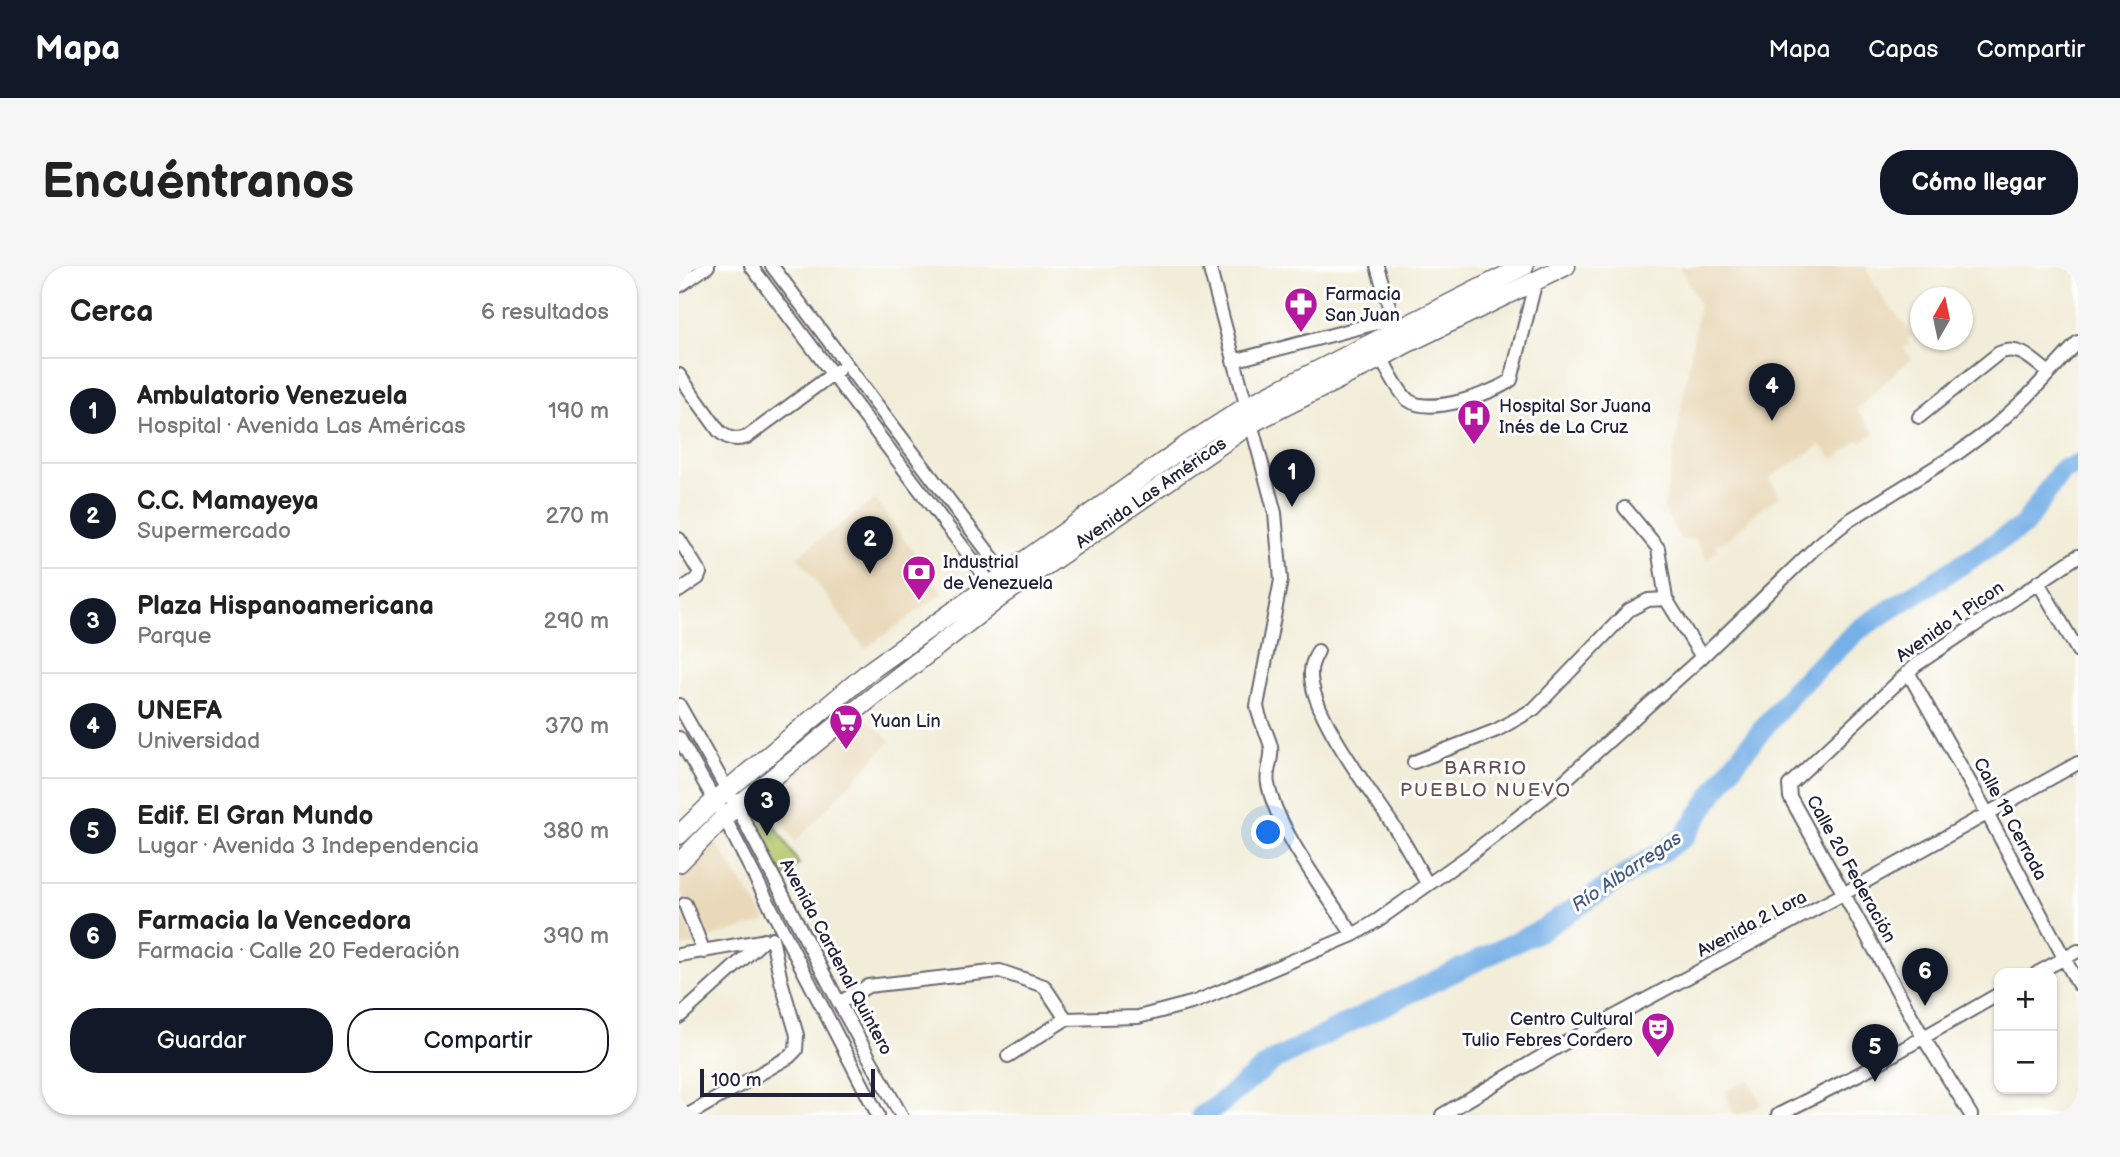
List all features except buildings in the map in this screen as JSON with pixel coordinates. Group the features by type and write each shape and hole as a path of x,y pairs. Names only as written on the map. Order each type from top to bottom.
{"street":[{"path":"679,286 708,266"},
{"path":"751,266 831,375 940,515 997,578"},
{"path":"772,266 930,472 997,578"},
{"path":"1209,266 1275,513 1281,580 1257,706 1272,750 1267,780 1270,794 1286,829 1353,935"},
{"path":"1233,361 1398,331 1377,266"},
{"name":"Avenida Las Américas","path":"679,863 726,804 871,670 1188,444 1249,414 1398,331 1530,273 1566,266"},
{"path":"1381,358 1406,398 1417,405 1447,405 1502,387 1511,380 1530,273"},
{"name":"Avenida Las Américas","path":"679,835 726,804 881,690 1006,593 1249,414 1381,358 1398,331"},
{"path":"1008,1056 1066,1019 1138,1017 1195,1002 1353,935 1467,857 1562,783 1702,657 1818,545 1848,521 1958,453 1995,426 2078,342"},
{"path":"1919,417 1999,353 2008,349 2020,350 2049,373"},
{"path":"679,374 719,431 735,440 747,437 845,364"},
{"path":"1625,508 1658,548 1666,599 1702,657"},
{"path":"679,539 700,573 698,578 679,591"},
{"name":"Avenido 1 Picon","path":"1789,785 1924,659 2078,556"},
{"path":"2038,582 2078,651"},
{"path":"1414,762 1497,730 1534,709 1629,610 1648,600 1666,599"},
{"path":"1318,651 1310,672 1319,707 1427,883"},
{"name":"Calle 19 Cerrada","path":"1909,672 2078,984"},
{"name":"Avenida Cardenal Quintero","path":"679,705 726,804 901,1115"},
{"name":"Avenida Cardenal Quintero","path":"679,738 726,804 774,938 845,1053 878,1115"},
{"name":"Avenida 2 Lora","path":"1442,1115 1561,1045 1845,893 2078,763"},
{"name":"Calle 20 Federación","path":"1789,785 1790,797 1923,1037 1971,1115"},
{"path":"685,905 704,952"},
{"path":"679,955 774,938"},
{"path":"679,1017 774,938"},
{"path":"688,1115 789,1057 796,1050 797,1035 781,981 774,938"},
{"path":"2046,968 2078,951"},
{"path":"839,1003 868,986 1000,971 1044,986 1066,1019"},
{"path":"1783,1114 1994,997"}],"shaded area":[{"path":"1681,266 1865,266 1882,297 1910,331 1907,339 1910,343 1904,348 1911,358 1856,410 1875,433 1861,442 1858,440 1834,460 1821,445 1770,478 1780,497 1762,507 1728,540 1715,545 1718,550 1707,559 1695,539 1680,540 1664,509 1699,306"},
{"path":"875,499 943,593 865,649 797,556"},
{"path":"863,716 891,741 795,842 766,794"},
{"path":"715,841 767,921 702,940 679,885 679,877"},
{"path":"679,909 696,945 679,947"},
{"path":"1749,1080 1762,1104 1740,1115 1734,1115 1725,1092"}],"green space":[{"path":"755,793 799,864 776,884 738,808"}],"waterway":[{"name":"Río Albarregas","path":"1202,1115 1216,1107 1271,1062 1543,929 1684,837 1731,768 1795,689 1858,630 2024,525 2062,470 2078,465"}],"place":[{"name":"Farmacia San Juan","path":"1301,334"},
{"name":"UNEFA","path":"1772,421"},
{"name":"Hospital Sor Juana Inés de La Cruz","path":"1474,446"},
{"name":"Ambulatorio Venezuela","path":"1292,507"},
{"name":"C.C. Mamayeya","path":"870,574"},
{"name":"Industrial de Venezuela","path":"919,602"},
{"name":"Yuan Lin","path":"846,751"},
{"name":"Plaza Hispanoamericana","path":"767,836"},
{"name":"Farmacia la Vencedora","path":"1925,1006"},
{"name":"Centro Cultural Tulio Febres Cordero","path":"1658,1059"},
{"name":"Edif. El Gran Mundo","path":"1875,1082"}],"district":[{"name":"BARRIO PUEBLO NUEVO","path":"1486,779"}]}
